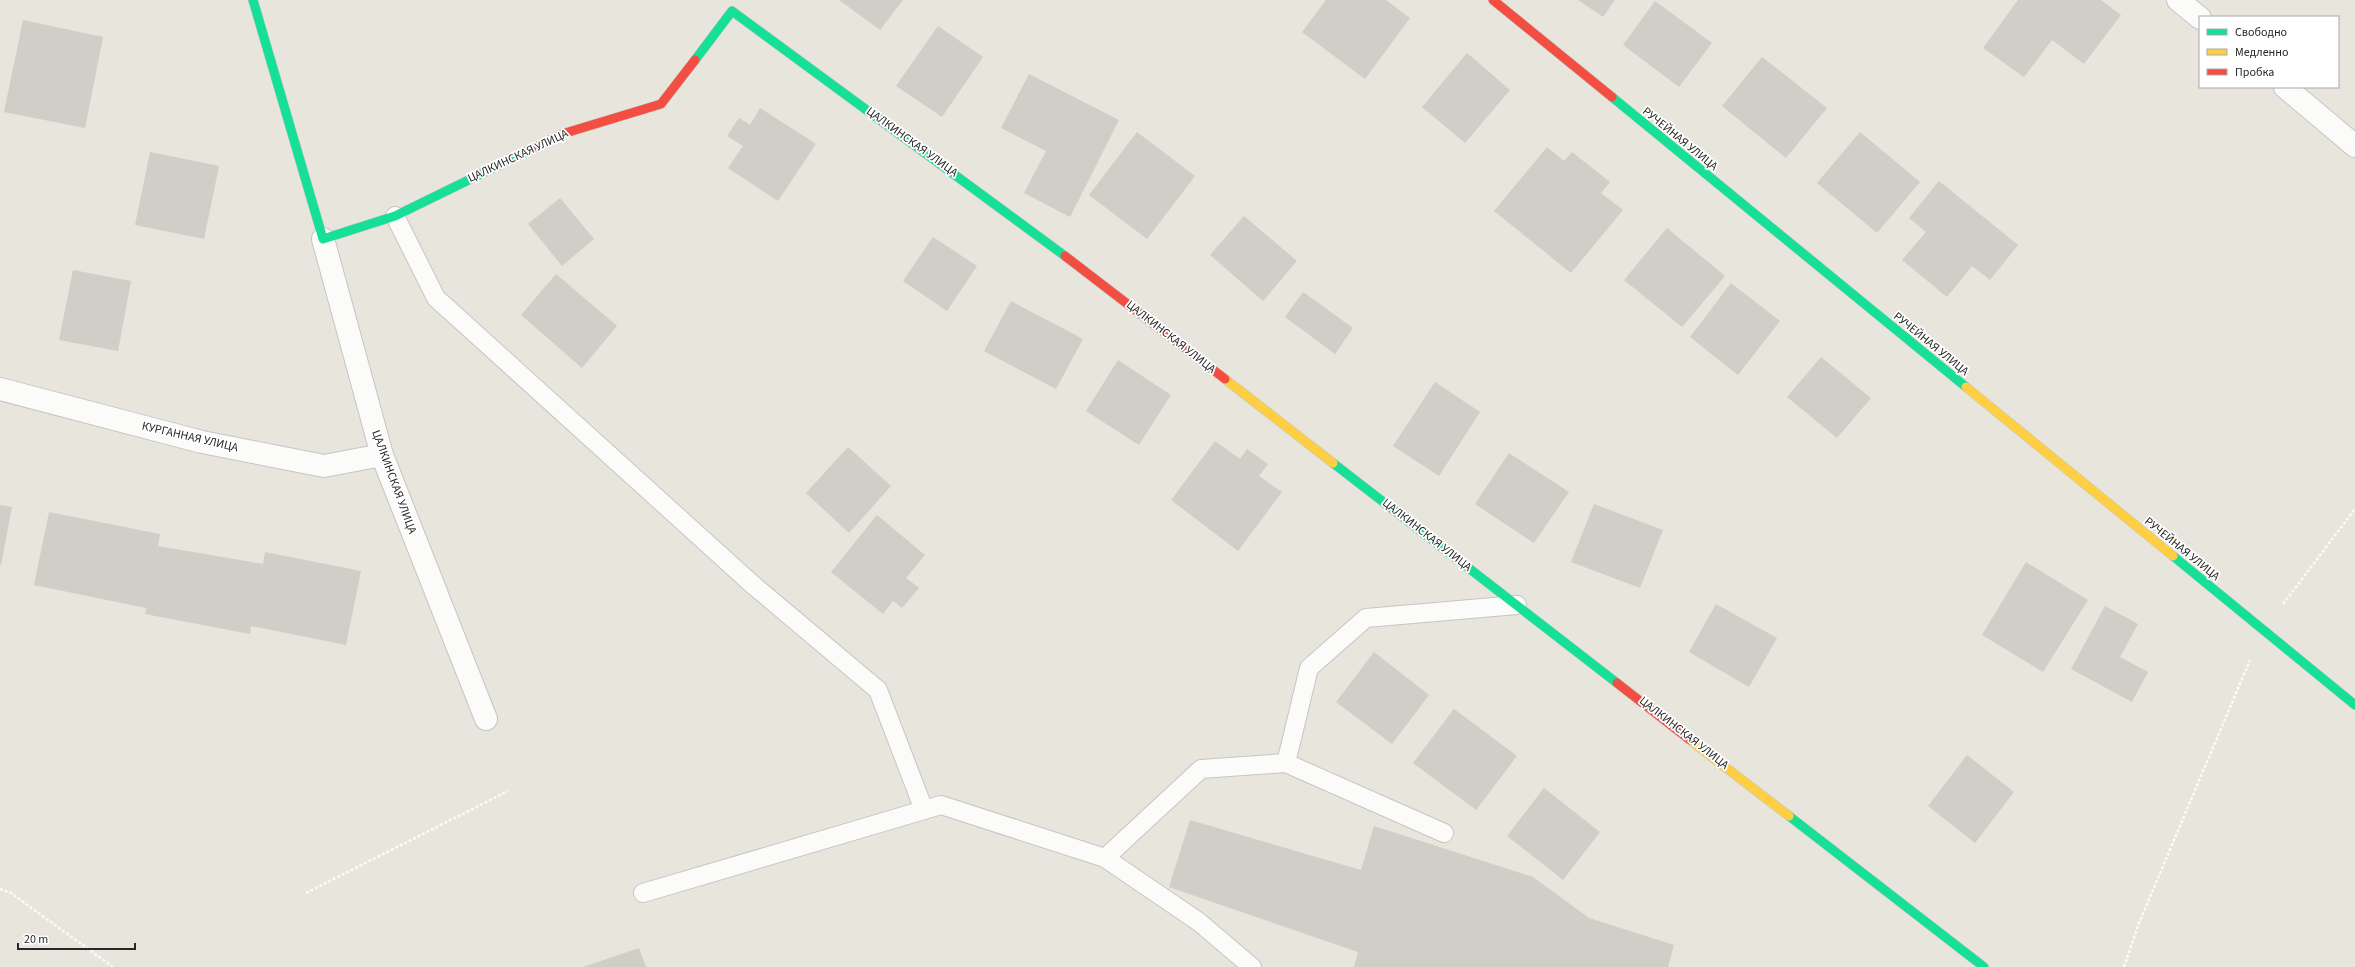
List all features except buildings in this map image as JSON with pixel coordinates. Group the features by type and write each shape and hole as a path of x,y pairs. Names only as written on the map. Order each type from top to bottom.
{"street":[{"name":"ЦАЛКИНСКАЯ УЛИЦА","path":"252,0 323,239 382,455 486,719"},
{"name":"РУЧЕЙНАЯ УЛИЦА","path":"1493,0 2355,705"},
{"path":"2178,0 2199,17"},
{"name":"ЦАЛКИНСКАЯ УЛИЦА","path":"323,239 395,216 562,134 661,104 736,5 1049,243 1984,967"},
{"path":"2286,88 2355,146"},
{"name":"КУРГАННАЯ УЛИЦА","path":"0,389 202,442 324,466 382,455"}],"lane":[{"path":"395,216 436,298 752,584 878,690 924,810"},
{"path":"1286,763 1309,668 1366,618 1517,605"},
{"path":"1105,858 1201,769 1286,763 1444,833"},
{"path":"643,894 941,806 1105,858 1200,922 1252,967"}],"path":[{"path":"2124,967 2139,923 2263,631 2355,509"},
{"path":"306,893 508,791"},
{"path":"0,889 11,893 113,967"}],"traffic: fast":[{"path":"253,0 323,239 395,216 538,146"},
{"path":"695,60 732,11 1065,256"},
{"path":"1612,97 1966,387"},
{"path":"1333,463 1617,683"},
{"path":"2173,556 2355,705"},
{"path":"1789,816 1984,967"}],"traffic: slow":[{"path":"1225,379 1333,463"},
{"path":"1966,387 2173,556"},
{"path":"1690,740 1789,816"}],"traffic: jam":[{"path":"1493,0 1612,97"},
{"path":"538,146 562,134 661,104 695,60"},
{"path":"1065,256 1225,379"},
{"path":"1617,683 1690,740"}]}
